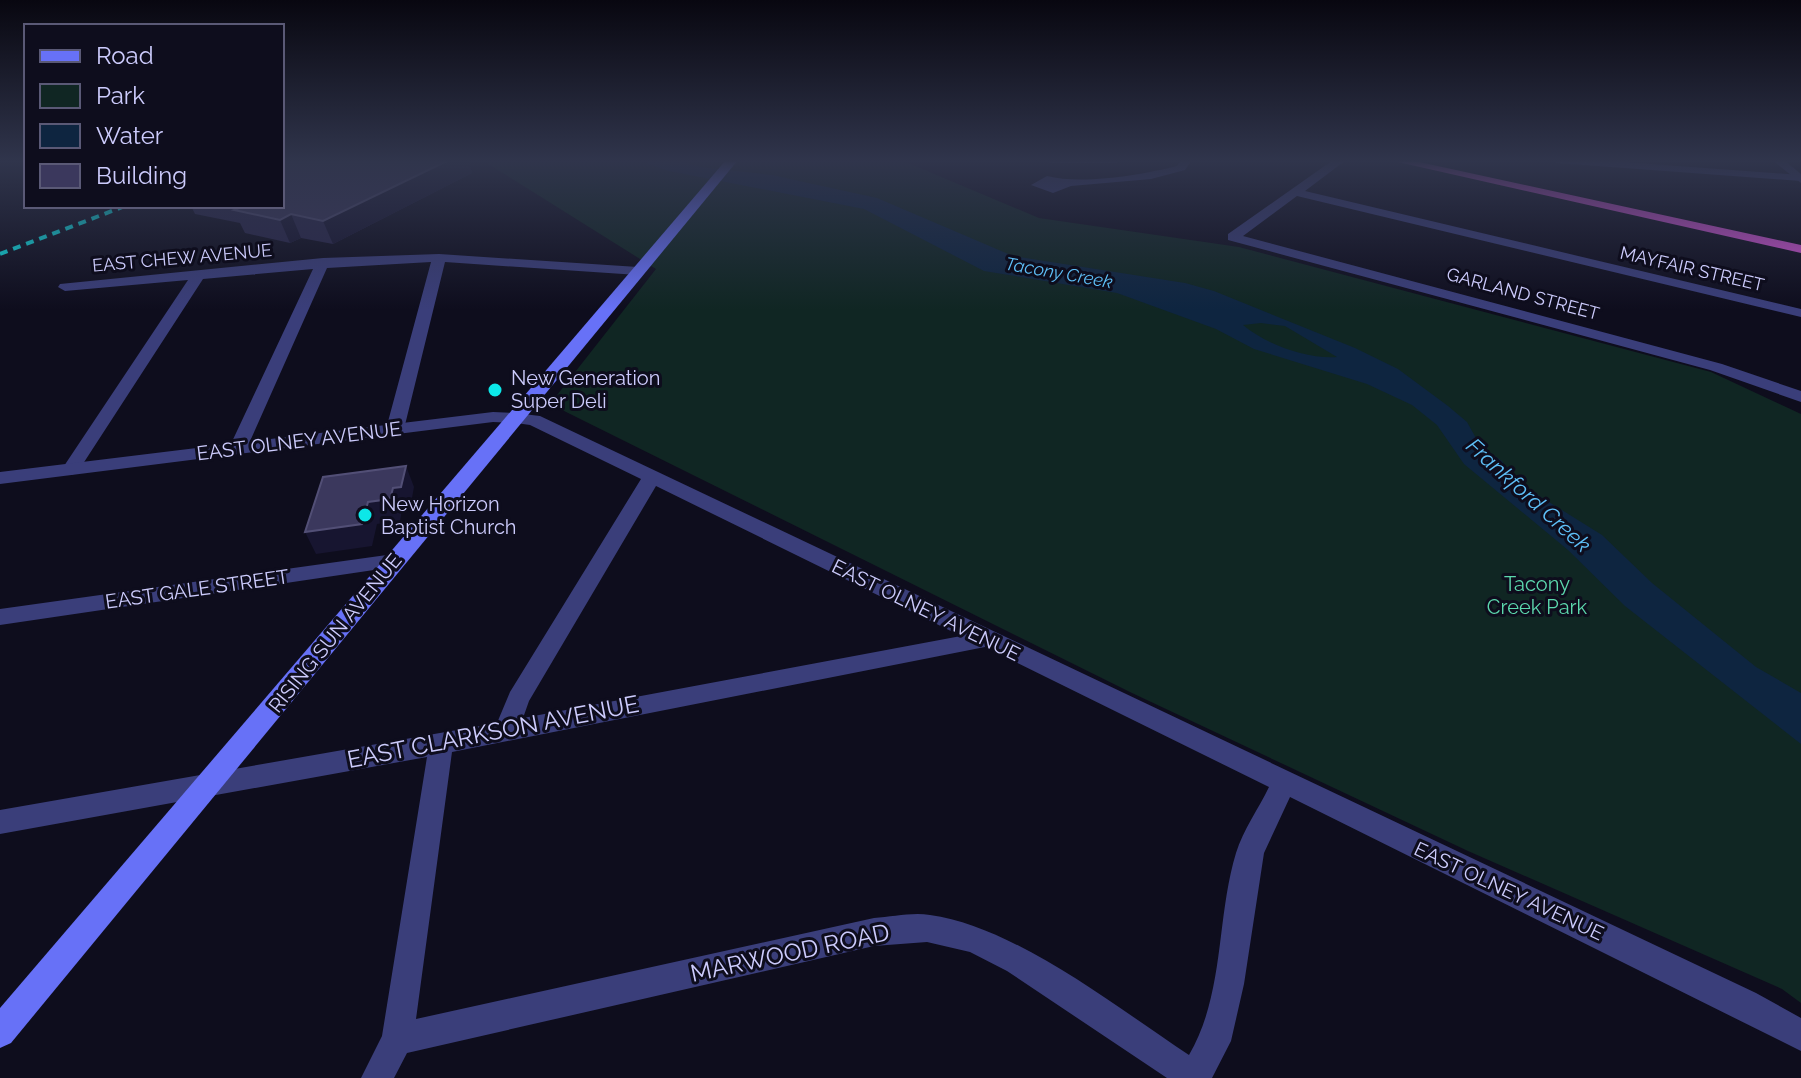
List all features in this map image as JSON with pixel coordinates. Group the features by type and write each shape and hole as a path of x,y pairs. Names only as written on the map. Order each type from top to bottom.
{"highway":[{"path":"1624,210 1801,249"}],"main road":[{"name":"RISING SUN AVENUE","path":"0,1032 689,210"}],"street":[{"name":"GARLAND STREET","path":"1269,210 1233,237 1716,367 1801,397"},
{"name":"MAYFAIR STREET","path":"1371,210 1801,313"},
{"name":"EAST CHEW AVENUE","path":"65,287 323,262 439,258 638,271"},
{"path":"395,429 439,258"},
{"path":"238,448 323,262"},
{"path":"71,469 199,274"},
{"name":"EAST OLNEY AVENUE","path":"0,478 493,417 534,420 1745,1004 1801,1035"},
{"path":"506,731 518,699 652,477"},
{"name":"EAST GALE STREET","path":"0,617 394,561"},
{"name":"EAST CLARKSON AVENUE","path":"0,822 441,744 986,639"},
{"path":"377,1078 397,1039 441,744"},
{"path":"1195,1078 1215,1041 1229,984 1250,853 1284,784"},
{"name":"MARWOOD ROAD","path":"397,1039 874,932 927,928 974,939 1018,961 1195,1078"}],"green space":[{"name":"Tacony Creek Park","path":"562,210 1021,210 1039,218 1239,247 1711,372 1801,414 1801,1003 1782,989 1468,851 1132,693 550,404 656,269"}],"water":[{"path":"867,210 906,210 1013,256 1185,283 1214,291 1355,348 1398,369 1467,422 1481,447 1502,461 1512,479 1602,535 1652,583 1756,667 1801,693 1801,744 1625,606 1568,550 1464,464 1437,425 1412,405 1367,384 1254,349 1216,329 1117,293 984,271","holes":["1261,323 1285,326 1337,357 1312,356 1287,349 1243,325"]}],"building":[{"path":"235,210 345,210 323,221 291,214 280,220"},
{"path":"406,466 401,487 393,488 390,499 368,502 362,524 305,532 323,477"}],"railway":[{"path":"0,254 114,210"}],"place":[{"name":"New Generation Super Deli","path":"495,390"},
{"name":"New Horizon Baptist Church","path":"365,515"}],"water label":[{"name":"Tacony Creek","path":"1059,273"},
{"name":"Frankford Creek","path":"1529,495"}]}
